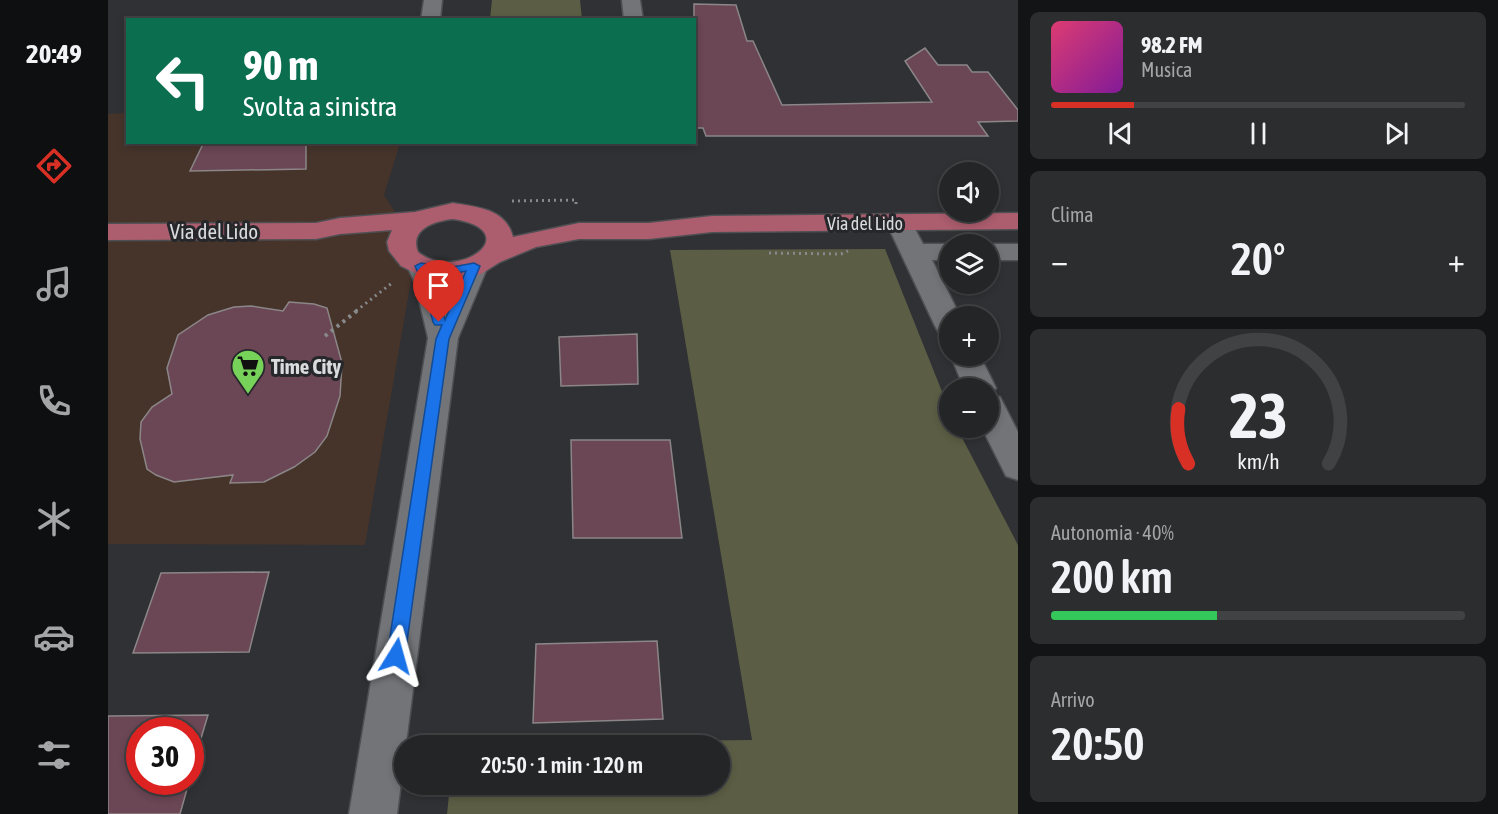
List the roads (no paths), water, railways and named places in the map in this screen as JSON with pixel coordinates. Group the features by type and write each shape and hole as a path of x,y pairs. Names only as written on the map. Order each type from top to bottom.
{"main road":[{"path":"466,211 487,218 496,225 501,235 500,245 484,261 447,271 411,256 402,237 418,220 441,212 466,211"},
{"name":"Via del Lido","path":"487,218 529,221 577,215 617,215 712,224"},
{"name":"Via del Lido","path":"316,231 340,225 418,220"},
{"name":"Via del Lido","path":"484,261 529,240 565,232 649,231 712,224 1018,221"},
{"name":"Via del Lido","path":"109,233 316,231 385,240 411,256"}],"street":[{"path":"430,18 433,0"},
{"path":"631,0 634,18"},
{"path":"899,222 940,306"},
{"path":"913,252 939,252"},
{"path":"999,252 1018,252"},
{"path":"411,256 429,284 442,339"},
{"path":"373,814 442,339 484,261"},
{"path":"999,427 1018,466"}],"place":[{"name":"Time City","path":"248,395"}]}
